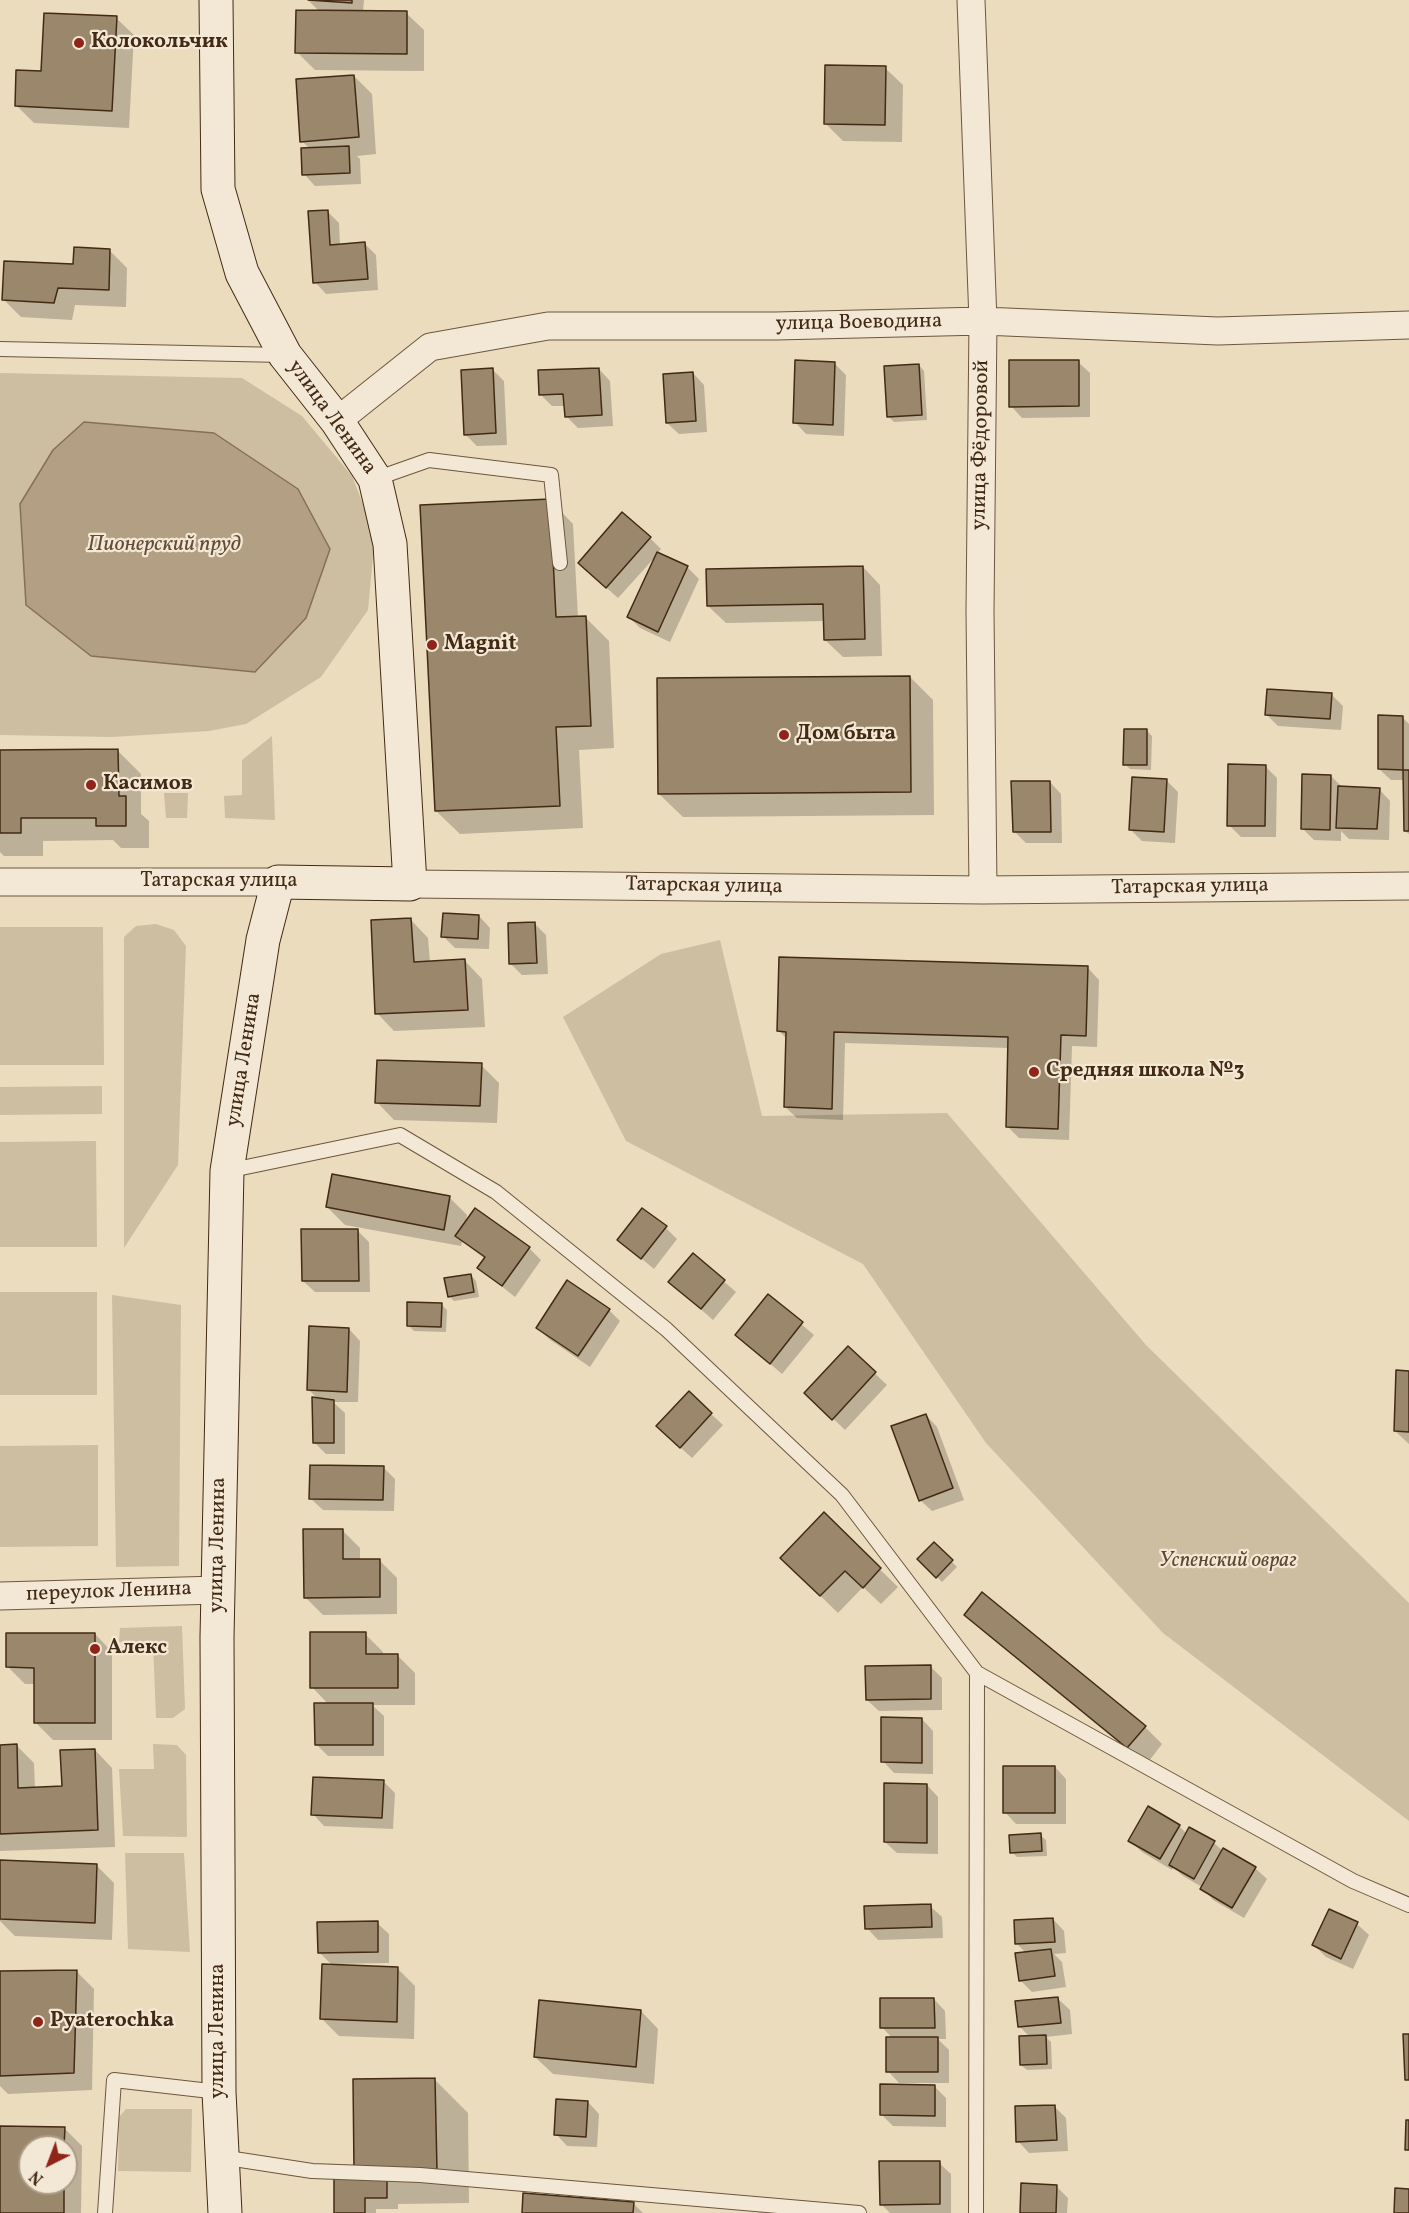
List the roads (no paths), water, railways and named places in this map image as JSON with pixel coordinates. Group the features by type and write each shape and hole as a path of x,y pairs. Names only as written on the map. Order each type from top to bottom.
{"street":[{"name":"улица Ленина","path":"216,0 218,189 242,273 285,355 337,421 375,479 390,544 410,884"},
{"name":"улица Фёдоровой","path":"971,0 983,321 980,611 983,890"},
{"name":"улица Воеводина","path":"337,421 430,347 548,326 776,326 983,321 1218,331 1409,325"},
{"name":"Татарская улица","path":"0,882 278,882 983,890 1409,886"},
{"name":"улица Ленина","path":"225,2213 219,2092 219,1590 227,1171 263,940 278,882"},
{"name":"переулок Ленина","path":"0,1596 219,1590"}],"lane":[{"path":"0,349 285,355"},
{"path":"375,479 429,460 551,475 560,562"},
{"path":"227,1171 400,1135 496,1192 666,1329 842,1495 977,1673 1353,1881 1409,1905"},
{"path":"976,2213 977,1673"},
{"path":"105,2213 114,2080 219,2092"},
{"path":"221,2157 312,2171 420,2175 859,2213"}],"water":[{"name":"Пионерский пруд","path":"84,422 214,433 298,489 330,549 306,618 255,672 91,656 26,605 20,504 53,450"}],"place":[{"name":"Колокольчик","path":"79,43"},
{"name":"Magnit","path":"432,645"},
{"name":"Дом быта","path":"784,735"},
{"name":"Касимов","path":"91,785"},
{"name":"Средняя школа №3","path":"1034,1072"},
{"name":"Алекс","path":"95,1649"},
{"name":"Pyaterochka","path":"38,2022"}],"park label":[{"name":"Успенский овраг","path":"1228,1562"}]}
